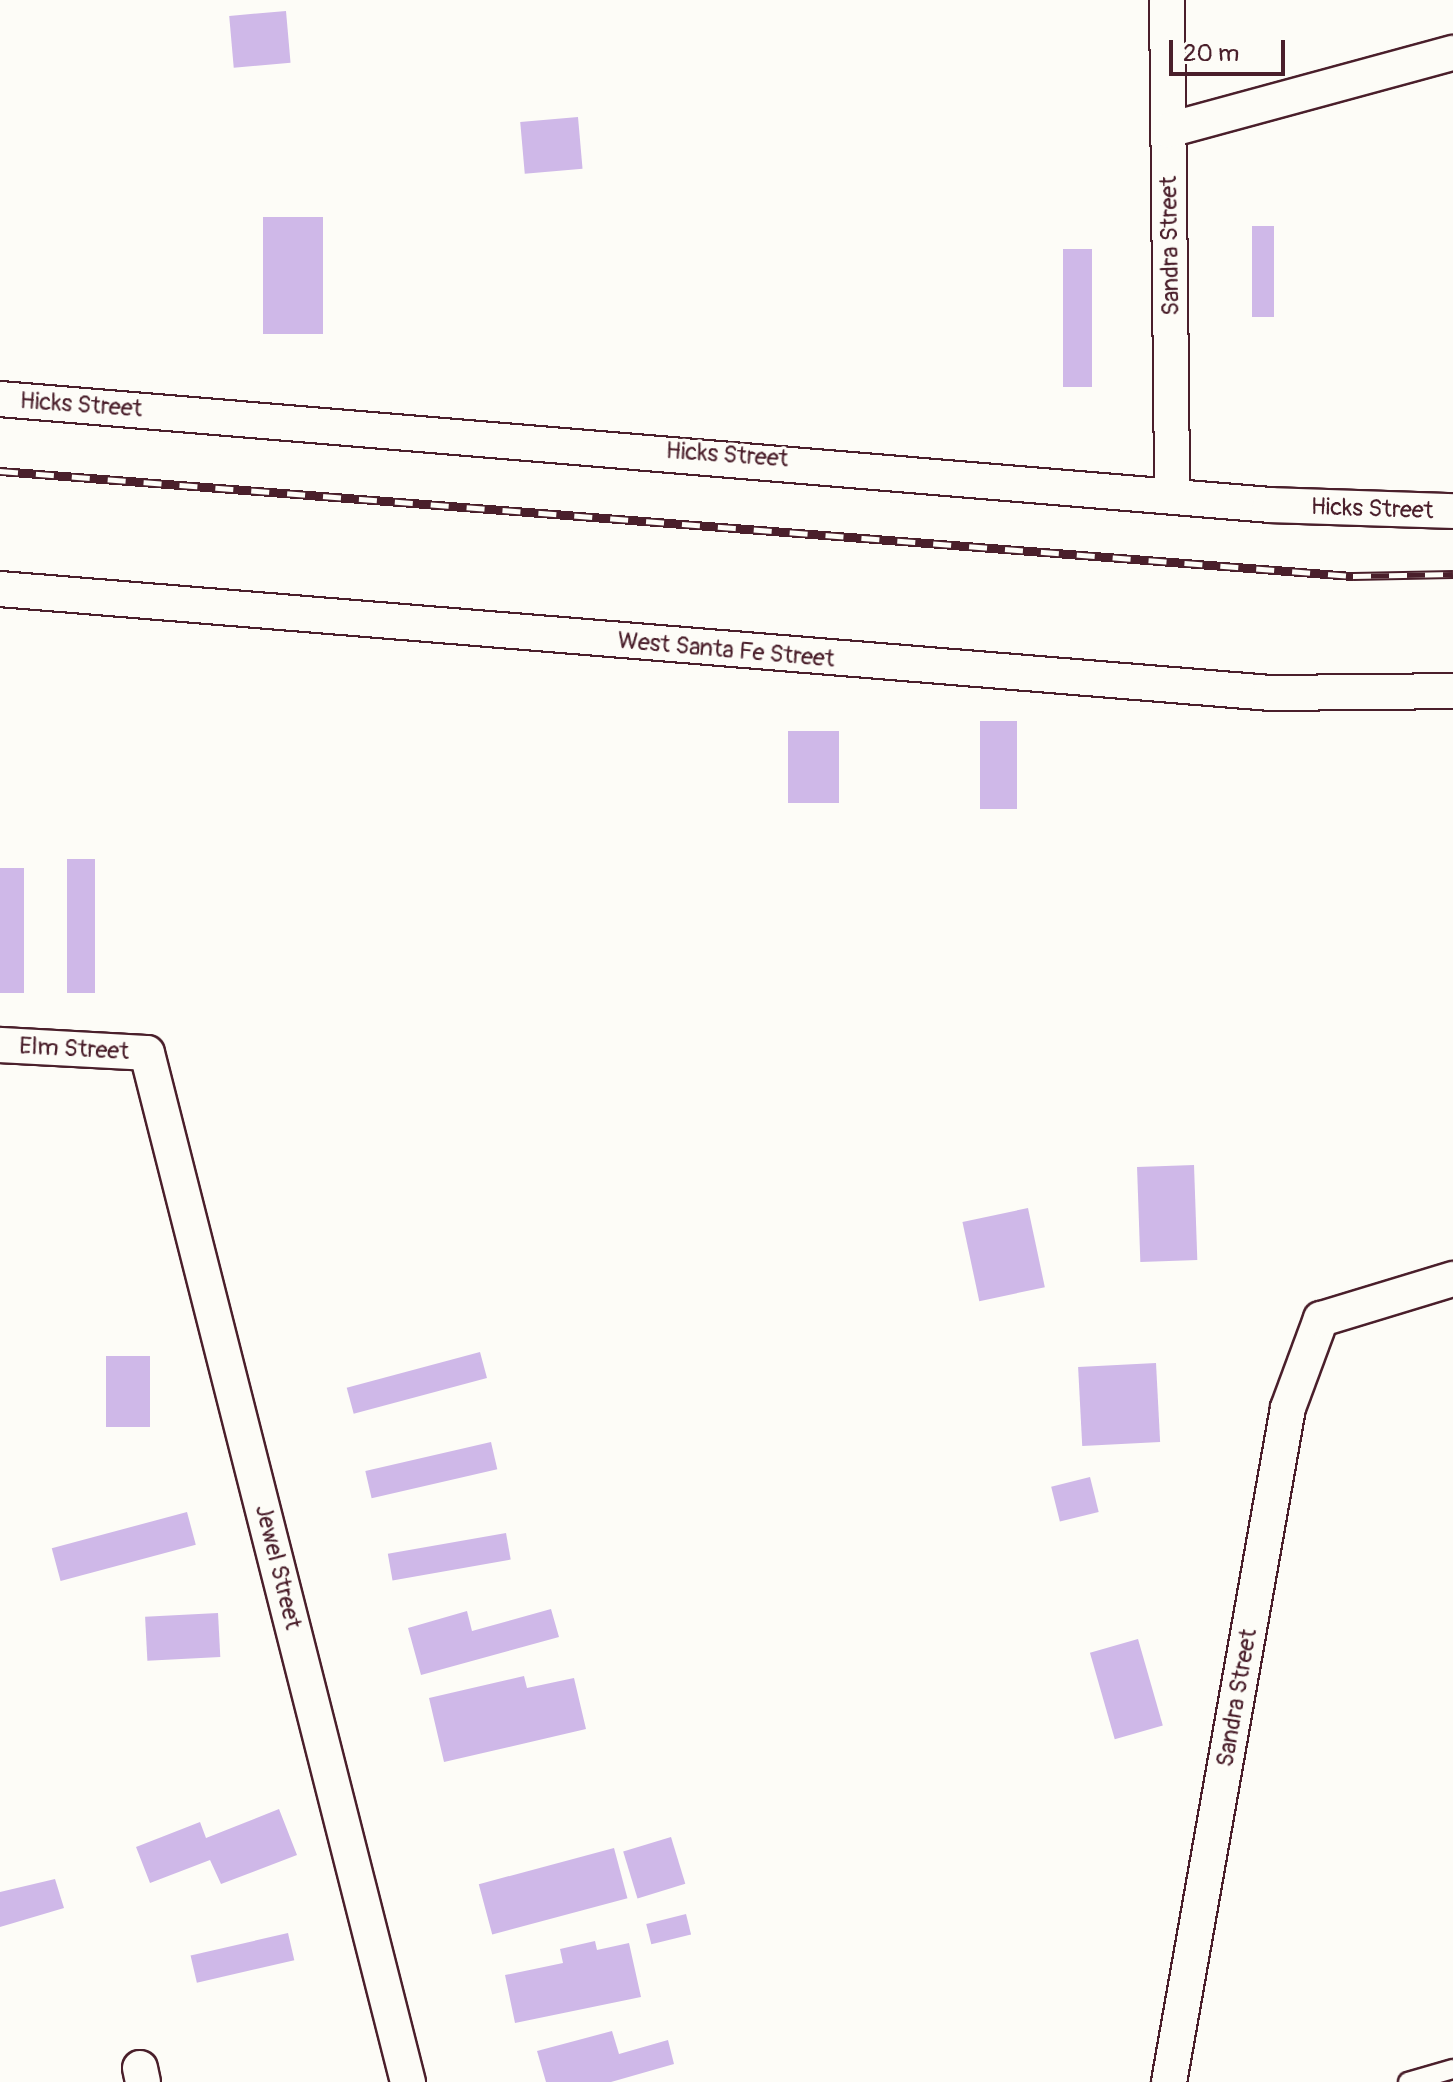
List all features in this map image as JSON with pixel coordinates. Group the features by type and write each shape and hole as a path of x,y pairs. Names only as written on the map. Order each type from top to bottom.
{"street":[{"name":"Sandra Street","path":"1167,0 1172,492"},
{"path":"1169,130 1453,53"},
{"name":"Hicks Street","path":"0,399 1172,492 1270,505 1453,511"},
{"name":"West Santa Fe Street","path":"0,589 1271,693 1453,691"},
{"name":"Elm Street","path":"0,1045 147,1053"},
{"name":"Jewel Street","path":"147,1053 408,2082"},
{"name":"Sandra Street","path":"1169,2082 1288,1408 1321,1319 1453,1279"}],"lane":[{"path":"1408,2082 1453,2069"}],"building":[{"path":"286,11 291,63 234,68 229,16"},
{"path":"578,117 583,169 525,174 520,122"},
{"path":"263,217 323,217 323,334 263,334"},
{"path":"1252,226 1274,226 1274,317 1252,317"},
{"path":"1063,249 1092,249 1092,387 1063,387"},
{"path":"980,721 1017,721 1017,809 980,809"},
{"path":"788,731 839,731 839,803 788,803"},
{"path":"67,859 95,859 95,993 67,993"},
{"path":"0,868 24,868 24,993 0,993"},
{"path":"1194,1165 1197,1260 1140,1262 1137,1167"},
{"path":"1028,1208 1045,1287 979,1301 962,1222"},
{"path":"480,1352 487,1378 354,1414 347,1388"},
{"path":"106,1356 150,1356 150,1427 106,1427"},
{"path":"1156,1363 1160,1442 1082,1446 1078,1367"},
{"path":"491,1442 497,1469 372,1498 365,1471"},
{"path":"1090,1477 1099,1512 1060,1522 1051,1487"},
{"path":"187,1512 196,1545 61,1581 52,1548"},
{"path":"506,1533 511,1560 393,1580 388,1554"},
{"path":"551,1609 559,1637 421,1675 408,1628 467,1611 472,1631"},
{"path":"218,1613 220,1657 147,1661 145,1617"},
{"path":"1138,1639 1163,1726 1115,1739 1090,1653"},
{"path":"524,1676 527,1688 574,1678 586,1729 444,1762 429,1698"},
{"path":"279,1809 297,1855 221,1884 210,1860 150,1883 136,1847 200,1822 206,1838"},
{"path":"671,1837 685,1884 638,1898 623,1852"},
{"path":"614,1848 627,1898 492,1934 479,1884"},
{"path":"55,1879 64,1908 0,1927 0,1892"},
{"path":"686,1914 691,1934 651,1944 646,1924"},
{"path":"288,1933 294,1960 197,1983 191,1955"},
{"path":"595,1941 597,1950 629,1943 641,1997 515,2023 505,1975 563,1963 560,1949"},
{"path":"612,2031 619,2054 668,2040 674,2064 611,2082 546,2082 537,2051"}],"railway":[{"path":"0,471 1353,576 1453,574"}]}
